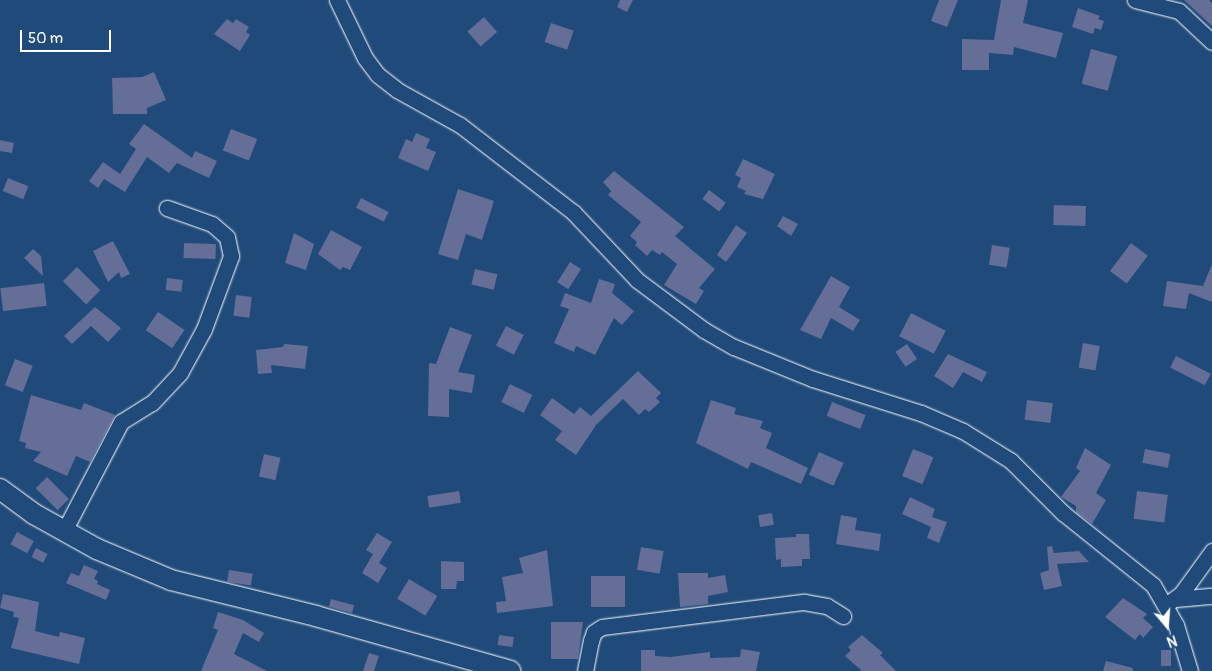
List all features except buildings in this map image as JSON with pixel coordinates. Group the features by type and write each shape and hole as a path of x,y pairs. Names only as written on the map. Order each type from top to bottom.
{"main road":[{"path":"0,489 64,531 97,549 171,580 316,616 479,667 510,671"}],"street":[{"path":"337,0 365,58 378,75 397,90 460,125 572,212 637,280 671,307 734,347 813,379 921,413 987,445 1011,461 1063,513 1153,585 1171,602 1190,671"},
{"path":"1135,0 1179,10 1212,42"},
{"path":"64,531 121,422 152,403 180,373 204,329 231,256 227,237 212,224 167,208"},
{"path":"1171,602 1212,551"},
{"path":"1171,602 1212,596"},
{"path":"585,671 590,641 594,632 602,627 804,602 827,606 843,616"}]}
